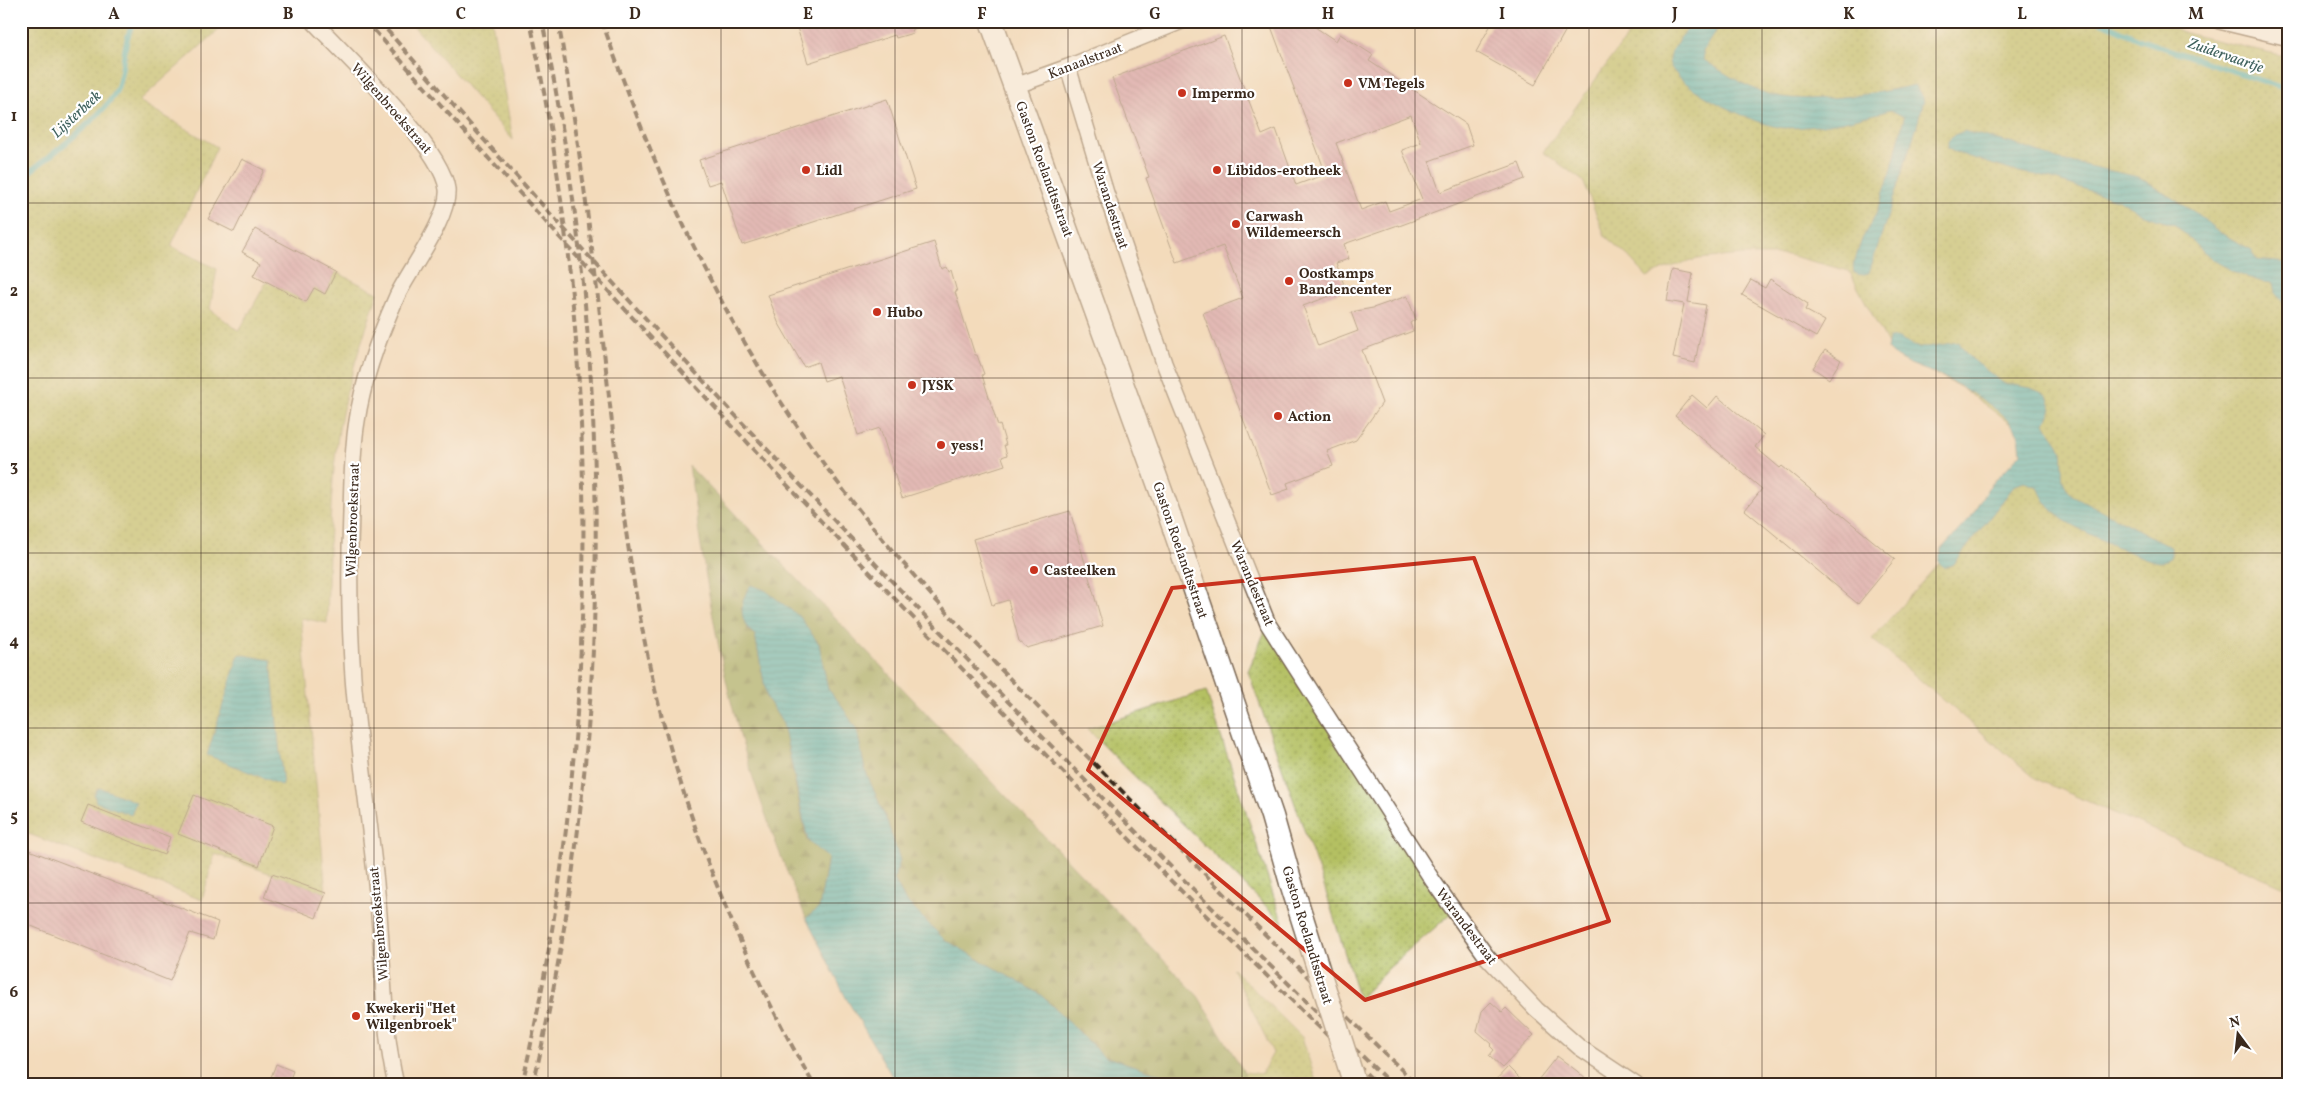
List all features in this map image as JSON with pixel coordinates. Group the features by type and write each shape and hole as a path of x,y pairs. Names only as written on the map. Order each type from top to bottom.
{"main road":[{"name":"Gaston Roelandtsstraat","path":"991,21 1163,495 1272,816 1355,1085"}],"street":[{"name":"Wilgenbroekstraat","path":"313,21 391,104 432,154 442,171 448,197 444,213 398,295 372,361 357,419 354,455 350,548 350,618 353,678 378,905 386,1024 396,1085"},
{"name":"Kanaalstraat","path":"1015,86 1068,67 1182,21"},
{"path":"2219,21 2289,38"},
{"name":"Warandestraat","path":"1068,67 1106,193 1164,362 1268,624 1433,881 1487,957 1536,1009 1580,1046 1636,1085"}],"highlighted area":[{"path":"1474,558 1609,921 1365,1000 1088,770 1172,588"}],"green space":[{"path":"21,21 145,21 149,25 154,21 229,21 139,101 217,147 171,246 217,269 210,309 239,331 267,281 306,302 314,288 325,294 336,272 378,293 351,377 339,429 331,501 327,623 301,618 326,893 215,854 202,900 21,831"},
{"path":"409,21 492,21 513,140"},
{"path":"1638,21 2155,21 2189,34 2289,57 2289,889 2036,779 1872,639 2027,463 2027,445 2013,426 1964,389 1892,352 1849,271 1788,255 1744,255 1698,259 1664,269 1647,277 1629,257 1605,236 1583,181 1543,152"},
{"path":"689,466 1198,996 1244,1072 1243,1081 1231,1085 1201,1080 1196,1085 1167,1085 1163,1075 1104,1056 1041,995 944,939 905,900 894,879 887,821 865,770 857,730 828,689 819,644 741,607 748,630 755,635 767,698 783,724 807,841 828,857 819,908 806,918 761,802 730,699 710,600"},
{"path":"1268,624 1454,911 1390,967 1359,999 1325,889 1248,671"},
{"path":"1206,691 1274,897 1283,923 1087,729"},
{"path":"1232,968 1302,1037 1317,1085 1234,1085 1243,1081 1244,1072 1261,1074 1273,1053"}],"water":[{"path":"1694,21 1722,21 1703,51 1704,60 1741,83 1765,93 1781,97 1819,99 1860,95 1915,85 1924,100 1869,273 1861,275 1854,273 1853,266 1862,239 1877,212 1892,168 1904,117 1891,110 1826,125 1785,128 1757,121 1738,113 1699,92 1683,81 1672,69 1669,59 1670,54"},
{"path":"1964,131 2017,145 2057,159 2139,177 2196,213 2219,232 2252,250 2257,260 2289,263 2289,300 2282,301 2275,293 2273,283 2262,282 2238,274 2213,260 2175,225 2143,215 2119,200 2052,179 2010,170 1948,149 1948,141 1954,135"},
{"path":"1897,337 1919,348 1959,342 1967,355 2003,383 2031,388 2047,395 2052,409 2045,423 2060,446 2063,459 2062,476 2072,495 2171,547 2171,558 2161,562 2152,561 2110,544 2080,529 2053,511 2038,487 2024,482 2015,485 1954,564 1944,568 1938,561 1942,548 1971,517 1988,488 2021,453 2019,438 2012,425 2004,416 1970,392 1947,379 1892,354 1887,349 1889,338"},
{"path":"751,585 765,590 800,617 819,644 828,689 857,730 865,770 887,821 900,860 894,879 905,900 944,939 1041,995 1104,1056 1163,1075 1167,1085 897,1085 846,998 806,918 819,908 828,858 808,841 783,724 767,698 755,635 749,630 743,618 744,597"},
{"path":"239,654 271,660 283,786 207,755"},
{"path":"101,788 136,802 131,815 96,802 94,795 97,789"}],"building":[{"path":"795,21 927,21 927,24 911,30 913,33 896,38 895,35 808,63"},
{"path":"1269,21 1306,21 1336,41 1340,34 1373,55 1369,61 1466,124 1473,145 1429,161 1440,192 1519,163 1525,179 1399,226 1344,244 1349,259 1336,263 1346,290 1303,306 1318,346 1358,331 1351,312 1373,308 1407,296 1416,319 1410,323 1413,331 1362,350 1382,403 1356,440 1327,451 1333,466 1287,483 1289,489 1272,495 1203,313 1243,298 1223,246 1177,263 1146,178 1149,177 1112,78 1224,36 1262,135 1276,129 1296,185 1326,174","holes":["1411,115 1421,143 1402,150 1422,199 1389,211 1385,201 1361,210 1336,143"]},
{"path":"1493,21 1571,21 1535,85 1476,52"},
{"name":"Lidl","path":"887,99 916,189 742,245 721,181 708,185 699,160"},
{"path":"242,159 264,170 234,232 208,219"},
{"path":"255,229 336,272 325,294 314,288 306,302 254,275 261,262 242,252"},
{"path":"934,242 942,269 947,267 949,272 951,271 957,292 955,292 975,355 977,355 984,374 982,375 998,426 1000,425 1007,455 1002,457 1005,465 902,498 880,428 858,435 839,376 824,381 818,362 804,367 778,322 768,295"},
{"path":"1673,269 1693,273 1688,302 1706,305 1695,363 1673,358 1684,304 1667,301"},
{"path":"1770,279 1808,304 1805,310 1825,321 1816,337 1742,295 1751,280 1765,288"},
{"path":"1825,350 1841,360 1829,379 1813,368"},
{"path":"1692,395 1707,408 1717,396 1764,435 1755,447 1780,468 1782,466 1895,559 1858,604 1745,510 1762,489 1675,416"},
{"name":"Casteelken","path":"1070,511 1103,626 1027,648 1019,641 1008,600 992,605 973,539"},
{"path":"194,795 273,826 259,866 178,834"},
{"path":"88,805 170,837 164,855 81,822"},
{"path":"21,847 218,922 213,940 190,933 170,981 21,922"},
{"path":"272,874 326,893 316,918 264,897"},
{"path":"1491,1002 1502,1012 1506,1008 1534,1035 1502,1068 1489,1056 1494,1050 1490,1046 1492,1044 1477,1031 1482,1011"},
{"path":"1557,1056 1577,1071 1592,1085 1534,1085"},
{"path":"276,1064 293,1071 288,1085 268,1085"},
{"path":"1508,1067 1526,1085 1491,1085"}],"waterway":[{"name":"Zuidervaartje","path":"2099,21 2141,40 2289,90"},
{"name":"Lijsterbeek","path":"21,178 89,123 111,99 120,81 127,40 132,25"}],"railway":[{"path":"366,21 642,328 854,555 1093,803 1378,1085"},
{"path":"379,21 624,295 875,564 1131,827 1392,1085"},
{"path":"522,1085 548,954 567,821 579,687 583,553 581,419 571,286 554,153 530,21"},
{"path":"533,1085 560,954 579,821 591,687 596,553 593,419 583,286 566,153 542,21"},
{"path":"558,21 587,209 626,533 648,658 661,714 694,824 714,878 760,983 814,1085"},
{"path":"602,21 639,122 705,269 756,362 785,408 859,510 941,606 984,652 1417,1085"}],"place":[{"name":"VM Tegels","path":"1348,83"},
{"name":"Impermo","path":"1182,93"},
{"name":"Lidl","path":"806,170"},
{"name":"Libidos-erotheek","path":"1217,170"},
{"name":"Carwash Wildemeersch","path":"1236,224"},
{"name":"Oostkamps Bandencenter","path":"1289,281"},
{"name":"Hubo","path":"877,312"},
{"name":"JYSK","path":"912,385"},
{"name":"Action","path":"1278,416"},
{"name":"yess!","path":"941,445"},
{"name":"Casteelken","path":"1034,570"},
{"name":"Kwekerij \"Het Wilgenbroek\"","path":"356,1016"}]}
